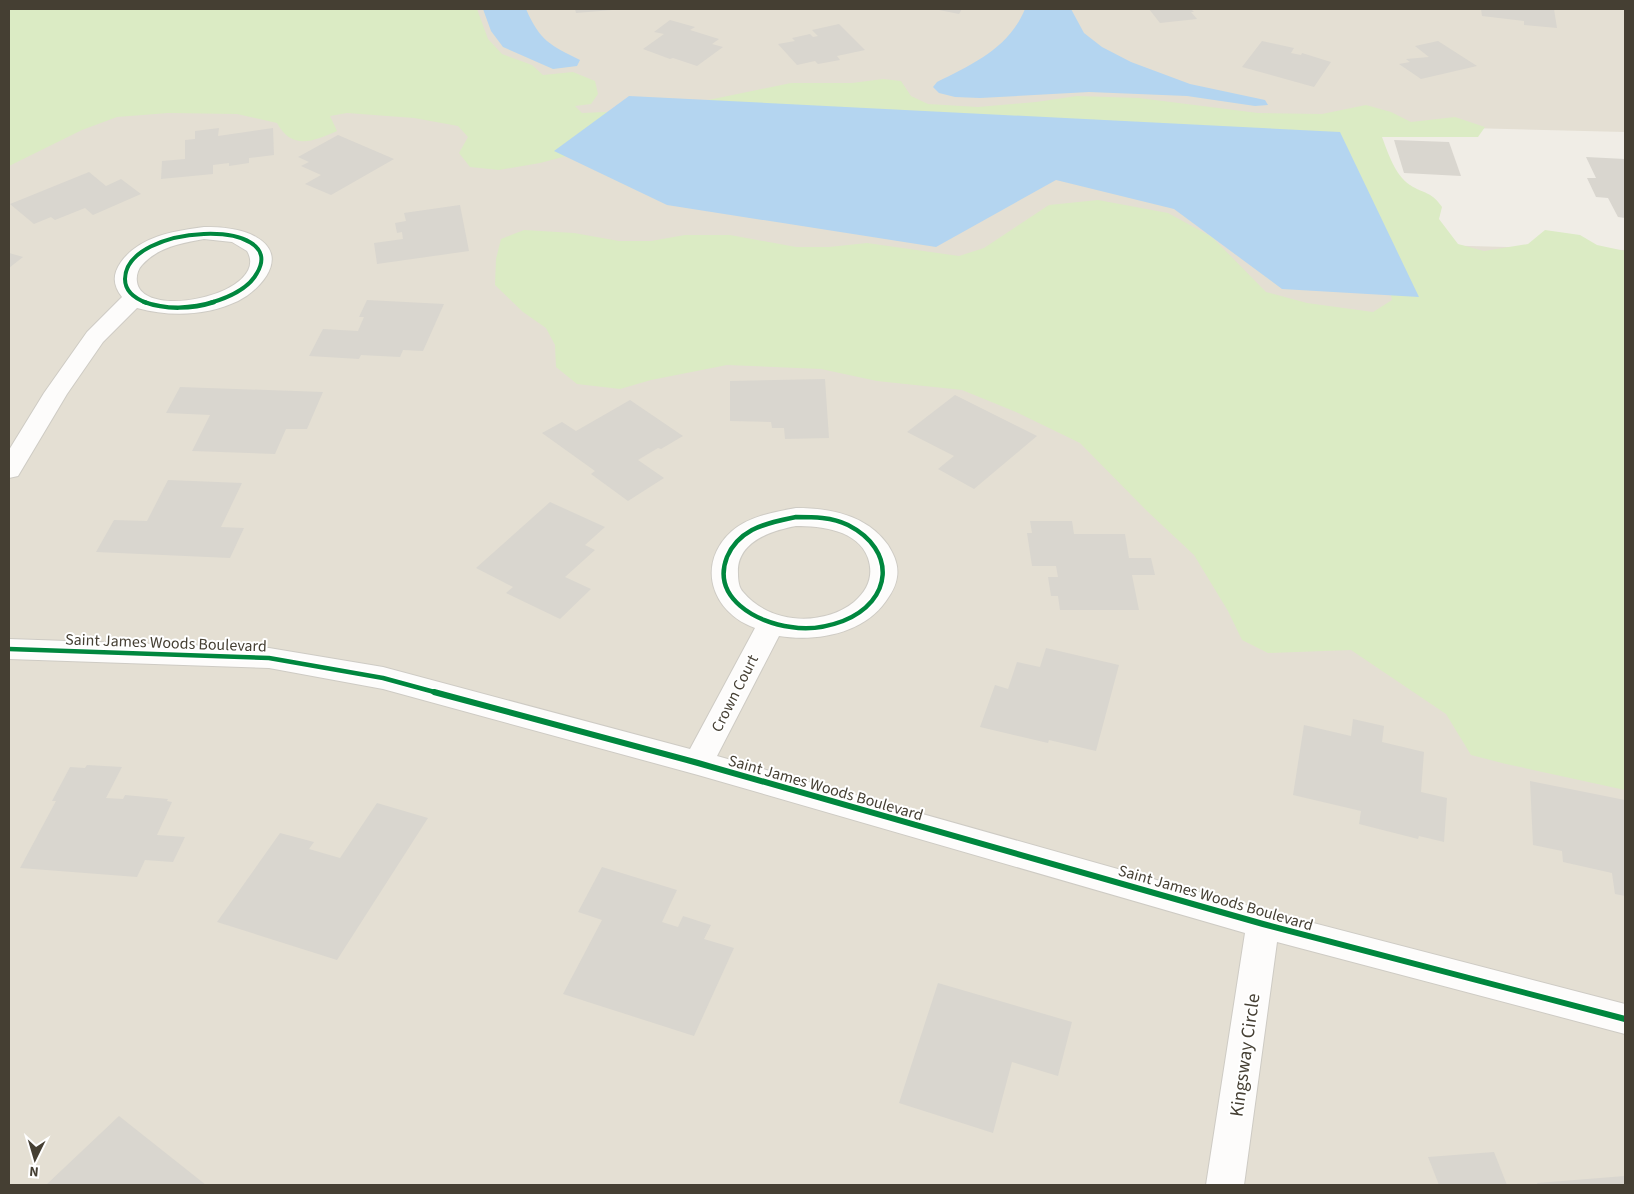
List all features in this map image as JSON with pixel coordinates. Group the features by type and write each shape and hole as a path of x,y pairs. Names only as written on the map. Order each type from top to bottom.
{"street":[{"path":"204,233 225,234 243,238 255,246 261,257 260,269 251,282 235,293 216,302 192,307 170,308 150,305 134,298 126,288 124,276 130,264 143,252 160,243 181,236 204,233"},
{"path":"9,470 56,393 95,337 134,298"},
{"path":"796,517 823,518 847,525 867,537 880,553 885,572 880,591 867,607 848,619 824,626 796,628 771,624 749,614 733,599 724,582 724,564 732,547 748,532 770,522 796,517"},
{"name":"Crown Court","path":"698,763 771,624"},
{"name":"Saint James Woods Boulevard","path":"9,649 269,658 384,678 698,763 1264,924 1625,1019"},
{"name":"Kingsway Circle","path":"1225,1185 1264,924"}],"shaded area":[{"path":"9,9 1625,9 1625,132 1355,125 1394,244 1625,250 1625,1185 9,1185"}],"green space":[{"path":"9,9 477,9 488,39 502,54 532,65 543,75 573,72 595,81 598,94 591,104 575,106 582,113 629,111 684,105 791,83 852,83 883,79 901,81 911,96 928,104 978,107 1077,96 1139,98 1258,113 1322,114 1366,105 1391,112 1411,122 1455,117 1485,127 1478,137 1382,137 1400,176 1410,185 1434,198 1442,207 1439,219 1458,244 1484,251 1528,244 1545,230 1580,235 1597,245 1625,251 1625,790 1471,755 1446,714 1351,650 1268,653 1242,640 1228,611 1194,555 1147,511 1080,443 1016,412 962,390 877,381 821,369 727,365 651,380 620,389 577,384 556,367 555,345 546,328 523,312 495,285 496,259 501,239 524,230 574,233 619,241 651,241 685,235 730,235 796,247 829,247 867,243 959,256 984,248 1049,205 1098,200 1168,213 1212,237 1266,292 1307,303 1373,312 1392,300 1383,260 1348,192 585,151 540,163 499,170 470,167 459,153 468,137 458,126 414,118 347,113 330,116 337,131 320,138 304,141 289,137 277,123 237,114 168,113 117,117 82,130 9,166"}],"water":[{"path":"483,9 526,9 536,28 547,41 580,60 577,66 553,69 503,47 491,31"},
{"path":"1025,9 1071,9 1084,33 1102,47 1131,62 1190,84 1265,100 1268,105 1255,106 1187,96 1089,92 980,98 955,97 939,93 933,87 937,82 976,61 1000,44 1018,23"},
{"path":"629,96 1340,132 1419,297 1282,289 1174,209 1056,180 936,247 667,205 554,151"}],"building":[{"path":"575,9 612,9 612,10 576,13"},
{"path":"934,9 962,9 959,14"},
{"path":"1149,9 1191,9 1194,12 1191,12 1197,19 1160,23"},
{"path":"1481,9 1554,9 1557,28 1524,25 1524,21 1482,16"},
{"path":"670,20 695,27 690,30 719,39 712,44 723,47 697,66 643,49 664,34 654,32"},
{"path":"839,24 865,50 837,56 840,60 818,64 815,61 797,65 778,44 795,41 792,38 810,34 813,37 818,36 812,30"},
{"path":"1262,41 1294,48 1291,53 1301,55 1302,53 1331,62 1314,87 1242,67"},
{"path":"1438,41 1477,66 1421,79 1399,64 1410,62 1406,59 1429,57 1415,46"},
{"path":"219,128 218,136 273,128 274,155 249,158 249,163 229,166 229,163 213,165 213,174 161,179 162,161 185,159 185,140 195,139 195,131"},
{"path":"338,135 394,159 331,195 305,184 321,175 301,166 309,162 298,157"},
{"path":"1394,140 1449,142 1461,176 1404,173"},
{"path":"1586,157 1625,159 1625,218 1618,217 1608,198 1596,197 1587,178 1596,178"},
{"path":"89,172 106,186 121,179 141,194 93,215 85,208 55,220 51,217 34,224 10,204"},
{"path":"460,205 469,251 377,264 374,243 403,239 402,232 397,233 395,223 406,221 404,213"},
{"path":"9,253 23,257 9,268"},
{"path":"367,300 444,304 423,351 403,350 400,357 361,355 359,359 309,356 323,329 358,331 364,317 359,317"},
{"path":"825,379 829,438 785,439 784,428 772,428 771,422 730,421 730,381"},
{"path":"180,387 323,392 307,429 286,429 275,454 192,451 210,415 166,413"},
{"path":"955,395 1037,436 974,489 938,469 954,456 907,432"},
{"path":"630,400 683,436 638,460 664,478 628,501 591,474 595,471 542,433 562,422 576,431"},
{"path":"168,480 242,483 221,527 244,528 230,558 96,552 114,520 147,521"},
{"path":"550,502 605,527 585,545 595,550 565,577 591,589 560,619 506,593 513,587 476,568"},
{"path":"1030,521 1072,521 1074,534 1125,534 1129,558 1151,558 1155,575 1132,575 1139,610 1060,610 1058,596 1051,596 1048,577 1058,577 1056,566 1032,566 1027,533 1032,533"},
{"path":"1046,648 1119,665 1096,751 1049,740 1048,743 980,727 995,685 1008,689 1017,662 1040,667"},
{"path":"1353,719 1384,726 1382,742 1424,752 1421,792 1447,798 1444,842 1419,836 1418,839 1359,824 1361,811 1293,795 1304,725 1351,736"},
{"path":"87,765 122,767 106,798 123,799 125,795 168,799 167,801 172,802 157,835 185,837 173,862 145,860 137,877 20,868 56,801 52,801 70,767 85,768"},
{"path":"1530,781 1625,800 1625,896 1615,894 1612,873 1563,862 1562,851 1533,845"},
{"path":"377,803 428,818 337,960 217,922 280,833 314,842 309,849 340,858"},
{"path":"602,867 677,890 662,922 678,927 683,916 711,925 704,939 734,948 694,1036 563,994 602,920 578,912"},
{"path":"938,983 1072,1022 1058,1076 1012,1062 993,1133 899,1103"},
{"path":"119,1116 206,1185 46,1185"},
{"path":"1494,1152 1507,1185 1439,1185 1428,1157"},
{"path":"1625,1176 1625,1185 1538,1185 1537,1183"}],"cycle path":[{"path":"204,233 230,235 249,241 255,246 260,254 260,268 252,280 241,290 219,301 181,307 157,306 145,303 130,292 126,285 125,277 134,260 143,252 180,237 204,233"},
{"path":"796,517 823,518 848,525 862,533 873,543 884,566 884,579 880,591 858,613 828,625 793,628 759,619 745,611 733,599 725,581 724,571 729,553 735,544 755,528 796,517"},
{"path":"9,649 269,658 383,678 698,763 1263,924 1625,1019"}]}
